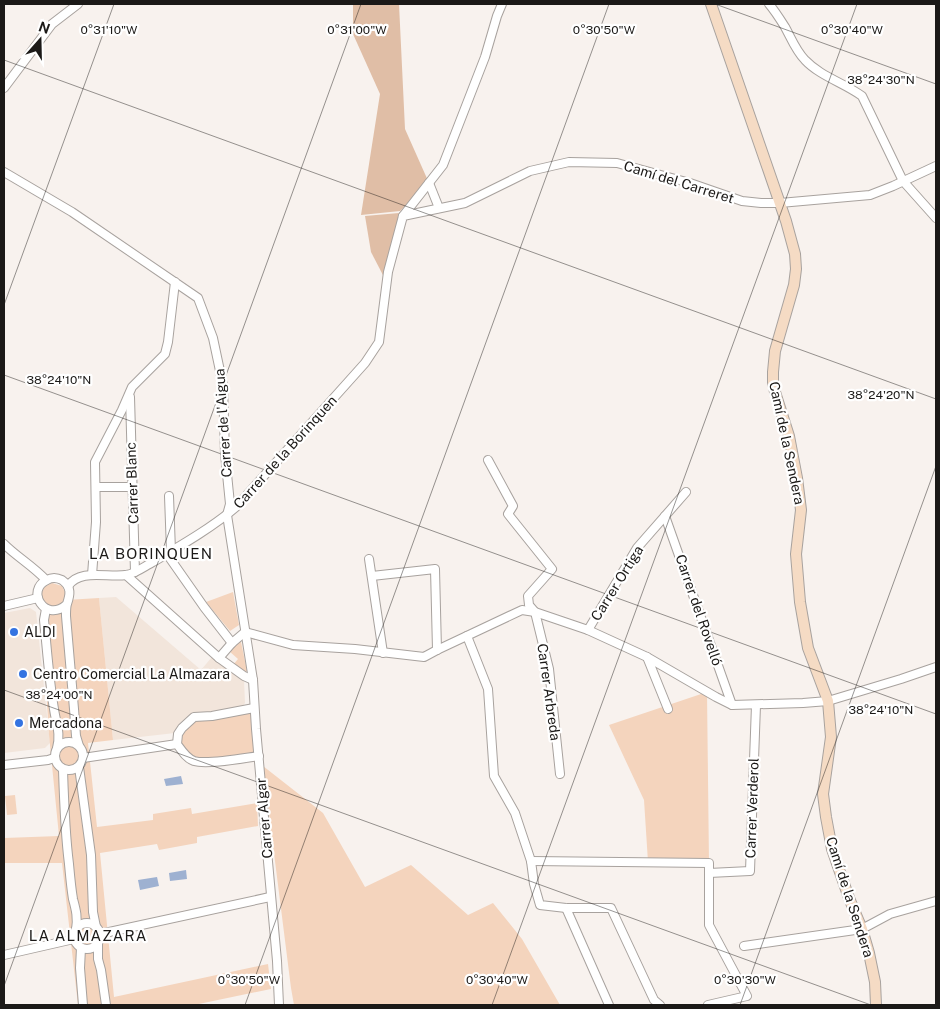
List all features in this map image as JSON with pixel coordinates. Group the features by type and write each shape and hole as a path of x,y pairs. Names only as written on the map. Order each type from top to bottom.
{"street":[{"path":"4,88 52,24 78,4"},
{"path":"403,216 443,165 485,57 502,4"},
{"name":"Camí de la Sendera","path":"711,4 780,203 795,254 794,285 775,351 773,382 789,436 801,510 796,554 800,602 808,648 828,701 831,738 823,794 826,817 832,849 849,898 862,928 875,982 876,1005"},
{"path":"769,4 805,60 816,69 862,96 903,181 936,218"},
{"name":"Camí del Carreret","path":"403,216 464,203 530,171 569,162 617,163 690,182 742,202 780,203 870,195 936,166"},
{"name":"Carrer de l'Aigua","path":"4,172 72,212 198,298 213,338 223,386 225,454 230,504 227,515 246,632"},
{"path":"429,183 438,208"},
{"name":"Carrer de la Borinquen","path":"68,586 78,577 126,575 135,572 227,515 242,500 365,363 379,342 388,272 403,216"},
{"path":"92,575 96,522 95,462 132,387 164,354 168,342 175,282"},
{"name":"Carrer Blanc","path":"130,394 135,572"},
{"name":"Carrer Arbreda","path":"488,460 513,506 508,514 552,569 528,596 529,605 535,612 549,669 560,774"},
{"path":"96,487 132,487"},
{"name":"Carrer Ortiga","path":"588,630 636,548 686,492"},
{"path":"169,496 171,551 169,557 232,643"},
{"name":"Carrer del Rovelló","path":"665,516 732,705"},
{"path":"4,544 46,580"},
{"path":"369,559 383,653"},
{"path":"372,576 434,569 437,650"},
{"path":"126,575 219,658 244,676 253,680"},
{"path":"59,579 68,586 70,599 60,610 52,611 46,609 40,603 38,598 39,587 46,580 59,579"},
{"path":"4,606 38,598"},
{"path":"46,609 44,620 54,709 59,730 59,740 54,758 56,764 63,770 72,770 82,763 83,758 76,736 66,605"},
{"path":"219,658 232,643 246,632 293,645 355,649 424,657 522,610 535,612 588,630 647,657 732,705 828,701 936,667"},
{"name":"Carrer Algar","path":"246,632 253,680 270,897 277,961 279,1005"},
{"path":"467,636 488,689 494,776 515,813 531,861 534,884 540,905 566,908 611,908 654,1000 660,1005"},
{"path":"647,657 668,709"},
{"name":"Carrer Verderol","path":"709,873 750,871 756,705"},
{"path":"254,708 212,716 194,717 178,734 177,744 185,756 195,761 216,762 259,756"},
{"path":"57,748 65,742 71,742 79,746"},
{"path":"83,758 177,744"},
{"path":"4,765 54,758"},
{"path":"78,767 91,855 93,912 98,930 98,959 106,1005"},
{"path":"63,770 66,835 73,899 78,920 74,939 81,948 87,949 93,948 98,942"},
{"path":"531,861 709,863 709,924 747,996 708,1005"},
{"path":"76,930 83,924 88,923 98,930 270,897"},
{"path":"744,946 862,928 890,914 936,901"},
{"path":"566,908 609,1005"},
{"path":"4,955 74,939"},
{"path":"81,948 80,968 83,1005"}],"shaded area":[{"path":"353,4 399,4 405,129 429,183 400,211 361,215 380,94 353,34"},
{"path":"399,213 385,279 371,252 365,216"},
{"path":"52,583 62,586 66,594 66,600 99,598 113,740 88,743 97,827 153,820 153,814 191,808 192,814 257,803 258,826 197,837 197,843 159,850 157,844 100,853 114,997 268,964 271,989 194,1005 78,1005 62,863 4,863 4,838 59,836 49,735 40,596 42,588"},
{"path":"233,592 239,625 230,631 206,602"},
{"path":"116,597 201,670 212,657 244,680 245,703 241,708 194,714 180,723 175,733 113,740 99,598"},
{"name":"Centro Comercial La Almazara","path":"30,608 36,612 50,743 45,748 4,753 4,613"},
{"path":"238,642 241,642 247,671 245,673 233,665 238,659 229,651"},
{"path":"707,692 709,863 648,862 644,800 609,725"},
{"path":"254,708 259,756 195,761 177,744 178,735 194,717"},
{"path":"263,766 323,813 365,887 411,865 468,915 493,903 522,939 560,1005 294,1005"},
{"path":"15,795 17,814 7,815 5,796"}],"water":[{"path":"181,776 183,784 166,786 164,779"},
{"path":"186,870 187,879 170,881 169,873"},
{"path":"157,877 159,886 140,890 138,880"}],"place":[{"name":"ALDI","path":"14,632"},
{"name":"Centro Comercial La Almazara","path":"23,674"},
{"name":"Mercadona","path":"19,723"}],"district":[{"name":"LA BORINQUEN","path":"151,554"},
{"name":"LA ALMAZARA","path":"88,936"}]}
